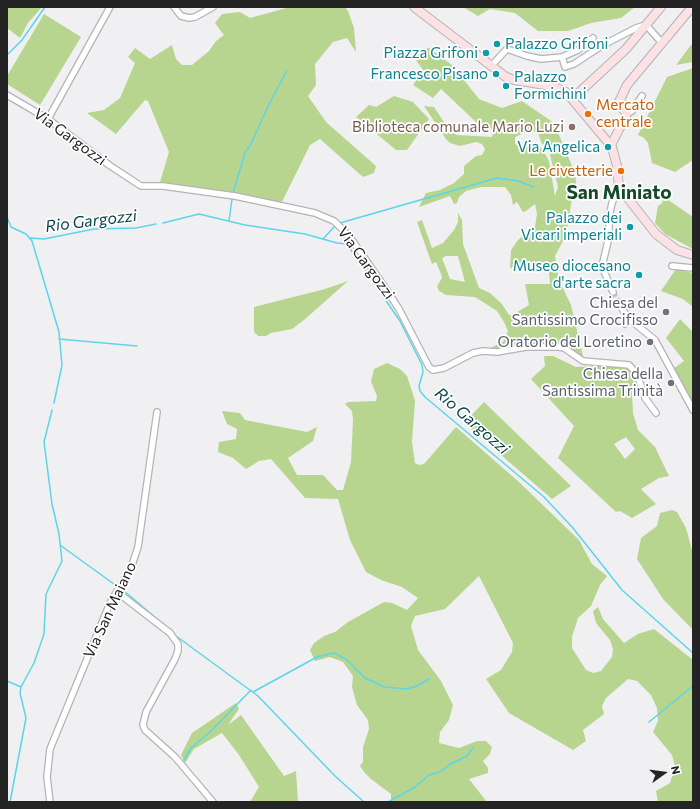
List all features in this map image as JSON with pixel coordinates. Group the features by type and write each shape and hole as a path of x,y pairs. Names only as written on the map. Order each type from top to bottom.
{"main road":[{"path":"414,7 506,77 514,80 542,84 558,88 566,92 611,146 614,152 619,188 656,234 677,250 693,254"},
{"path":"572,99 626,49 661,7"},
{"path":"611,146 627,114 618,104 627,85 692,7"}],"street":[{"path":"48,119 110,7"},
{"path":"174,7 181,16 189,18 195,17 213,7"},
{"path":"562,57 565,67 585,59 603,45 636,28 646,25 662,43"},
{"path":"491,66 507,49 527,56 541,58 562,57 578,50 593,38"},
{"name":"Via Gargozzi","path":"7,95 48,119 109,165 141,186 163,186 235,196 314,213 334,221 350,237 386,289 399,309 429,368 433,370 444,368 473,353 483,350 497,352 526,347 559,347 564,348 583,361 629,365 637,374 645,398 656,413"},
{"path":"627,114 632,111 642,96"},
{"path":"609,233 609,217 612,203 619,188"},
{"path":"608,242 603,262 603,269 613,292"},
{"path":"672,266 693,268"},
{"path":"618,302 630,320 655,340 693,410"},
{"path":"625,324 630,320"},
{"name":"Via San Maiano","path":"50,802 47,777 50,749 110,603 131,568 138,547 158,412"},
{"path":"117,592 170,633 178,644 178,651 175,660 146,712 143,725 146,730 176,757 213,802"}],"green space":[{"path":"7,7 42,7 28,23 20,38 7,28"},
{"path":"290,7 345,7 348,11 354,28 356,52 347,38 333,42 315,64 316,85 308,96 326,122 376,166 374,173 363,177 320,139 310,145 282,202 160,182 169,152 148,101 145,100 116,134 87,113 104,110 120,98 135,63 128,57 135,48 150,59 172,45 176,59 182,65 192,65 209,51 216,41 224,35 215,23 222,14 240,12 250,18"},
{"path":"463,7 635,7 621,18 591,23 568,31 538,31 515,13 490,9 478,16"},
{"path":"44,14 81,37 40,105 7,84 7,76"},
{"path":"693,44 693,62 676,65 691,45"},
{"path":"429,48 452,65 479,99 502,108 522,101 554,123 575,173 577,190 573,193 567,228 563,241 555,256 559,280 571,305 583,356 579,356 564,346 551,344 519,345 497,351 486,350 503,342 508,331 497,311 475,297 446,295 439,291 437,286 442,278 441,274 436,262 432,264 417,222 422,220 432,248 443,243 454,230 458,222 458,213 462,220 463,244 479,288 490,293 502,304 509,315 512,315 529,305 525,284 550,284 548,262 537,266 521,265 510,268 511,250 518,240 535,227 537,214 535,204 523,212 517,202 513,205 511,195 505,187 481,187 466,191 459,197 457,203 454,204 450,196 419,207 426,193 440,190 454,183 464,174 464,166 476,156 482,155 485,149 482,144 476,142 460,146 450,143 424,106 434,107 450,131 457,135 492,137 494,130 476,122 441,89 433,98 413,85 423,70 414,57 418,51","holes":["531,130 538,133 542,144 548,147 558,187 555,196 549,161 544,152 536,142 521,147 515,144 515,137","446,256 458,256 465,282 450,279 442,258"]},
{"path":"693,68 693,160 675,172 652,163 648,143 644,138 638,135 667,77"},
{"path":"394,96 413,102 429,119 407,150 396,150 356,117 369,105 376,107"},
{"path":"664,197 693,217 693,249 665,234 655,223 658,206 662,203"},
{"path":"676,269 693,273 693,307 683,299 661,291"},
{"path":"348,281 292,329 271,333 266,336 258,336 254,332 254,307 325,289"},
{"path":"680,319 693,332 693,404 673,369 684,361 666,338"},
{"path":"544,356 553,356 576,367 607,365 626,367 634,377 632,394 633,413 638,430 655,447 669,476 659,478 641,489 656,504 632,518 620,511 616,512 558,458 574,426 531,379 545,366","holes":["626,437 635,449 625,459 614,444"]},
{"path":"387,363 400,369 407,376 415,401 412,442 415,463 419,465 424,464 456,427 519,482 579,540 592,564 607,576 600,585 591,606 578,618 572,637 572,648 586,670 593,673 601,671 612,657 613,649 610,640 596,623 593,611 598,607 603,619 624,643 638,634 654,629 693,660 693,802 658,802 656,791 670,783 675,766 672,755 653,732 658,721 657,708 651,695 637,681 628,679 606,698 602,706 604,714 583,730 586,741 573,750 509,713 486,679 501,670 512,652 513,643 479,576 445,609 415,616 411,626 418,650 441,681 453,705 449,720 440,732 439,743 459,748 477,741 486,741 492,747 490,754 483,761 488,768 488,773 469,779 487,802 391,802 391,794 364,772 360,766 363,762 363,747 369,729 368,720 357,705 352,687 353,676 343,662 330,657 315,661 310,650 314,643 324,636 335,632 348,622 384,602 392,603 407,610 418,598 402,587 381,580 366,572 350,540 338,499 305,498 271,459 259,461 246,469 233,458 218,452 219,442 236,439 237,429 227,424 222,411 240,413 245,420 307,432 317,427 313,441 288,458 297,475 323,475 337,490 343,490 351,462 353,420 352,411 345,404 348,402 376,401 377,396 371,382 374,369"},
{"path":"484,402 571,486 552,499 464,423"},
{"path":"672,510 677,512 686,528 693,554 693,630 663,599 637,559 641,538 657,526 660,513"},
{"path":"236,703 239,709 228,725 241,715 284,776 296,771 298,802 250,802 259,787 239,755 222,733 194,749 185,763 181,755 192,733"}],"waterway":[{"path":"7,55 22,40 45,7"},
{"path":"233,193 245,153 252,142 269,104 287,71"},
{"path":"340,223 497,178 518,181 534,187"},
{"path":"229,221 232,199"},
{"name":"Rio Gargozzi","path":"163,223 199,214 245,225 305,234 337,243 347,244 400,321 422,365 423,372 419,386 420,391 425,397 544,497 573,528 622,590 693,653"},
{"path":"7,217 11,227 26,234 32,241 59,332 62,365 54,403"},
{"name":"Rio Gargozzi","path":"30,238 44,239 94,229 136,228 156,224"},
{"path":"323,239 335,226"},
{"path":"59,339 137,346"},
{"path":"10,802 26,718 20,693 21,687 34,663 44,634 46,594 62,561 59,534 52,504 44,442 52,410"},
{"path":"60,545 118,587"},
{"path":"123,590 164,625"},
{"path":"176,636 258,696 335,776 364,802"},
{"path":"253,692 317,657 334,653 346,659 365,678 384,687 407,689 417,686 429,679"},
{"path":"7,681 21,687"},
{"path":"649,722 693,686"},
{"path":"184,760 191,748 211,731 251,690"},
{"path":"388,802 415,787 429,775 440,772 449,765 467,756 473,748"}],"tunnel":[{"path":"613,292 618,302"}],"place":[{"name":"Palazzo Grifoni","path":"497,44"},
{"name":"Piazza Grifoni","path":"486,53"},
{"name":"Francesco Pisano","path":"496,74"},
{"name":"Palazzo Formichini","path":"506,86"},
{"name":"Mercato centrale","path":"588,114"},
{"name":"Biblioteca comunale Mario Luzi","path":"572,127"},
{"name":"Via Angelica","path":"608,147"},
{"name":"Le civetterie","path":"621,171"},
{"name":"Palazzo dei Vicari imperiali","path":"630,227"},
{"name":"Museo diocesano d'arte sacra","path":"639,275"},
{"name":"Chiesa del Santissimo Crocifisso","path":"666,312"},
{"name":"Oratorio del Loretino","path":"650,342"},
{"name":"Chiesa della Santissima Trinità","path":"671,383"}],"district":[{"name":"San Miniato","path":"619,193"}]}
